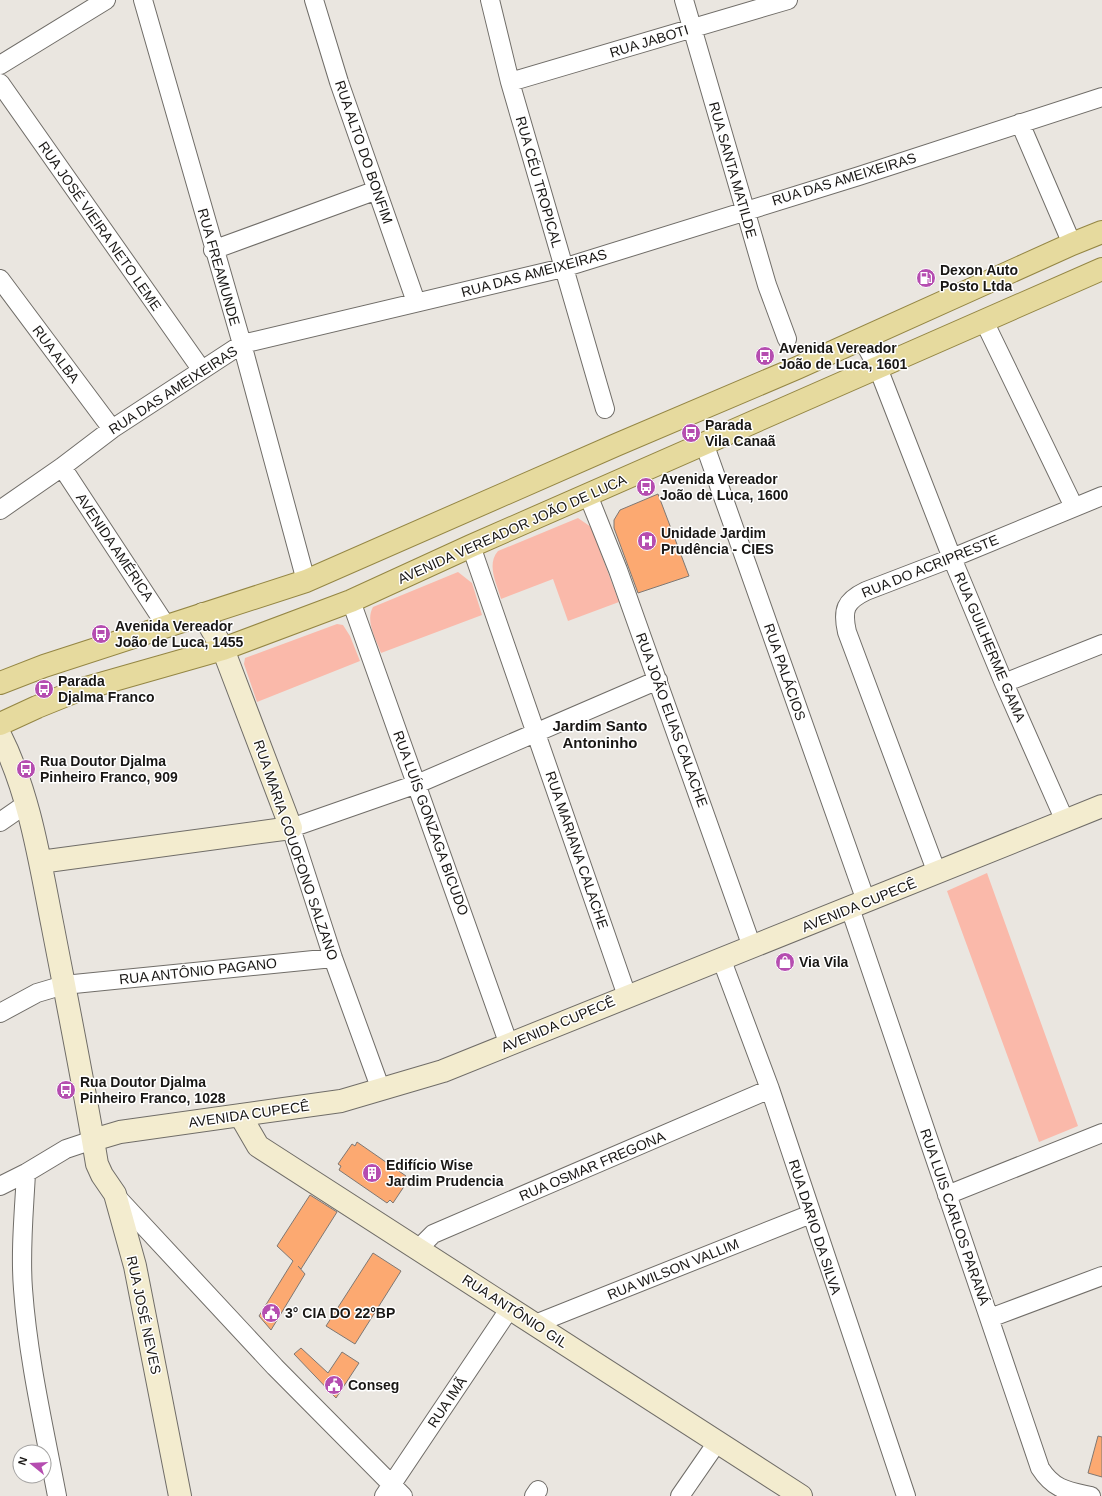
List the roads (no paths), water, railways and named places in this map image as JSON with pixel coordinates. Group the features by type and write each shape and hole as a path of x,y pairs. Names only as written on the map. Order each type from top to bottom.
{"main road":[{"path":"0,683 44,666 306,581 862,339 1072,244 1102,232"},
{"name":"AVENIDA VEREADOR JOÃO DE LUCA","path":"0,724 36,707 79,690 223,649 351,601 471,546 588,496 704,443 1102,269"}],"street":[{"path":"0,65 106,0"},
{"name":"RUA FREAMUNDE","path":"143,0 242,344 306,581"},
{"name":"RUA ALTO DO BONFIM","path":"314,0 339,82 416,302"},
{"name":"RUA CÉU TROPICAL","path":"490,0 510,82 605,410"},
{"name":"RUA SANTA MATILDE","path":"684,0 767,285 787,339"},
{"name":"RUA JABOTI","path":"510,82 788,0"},
{"name":"RUA JOSÉ VIEIRA NETO LEME","path":"0,83 201,369"},
{"name":"RUA DAS AMEIXEIRAS","path":"2,503 62,467 112,429 201,369 242,344 563,268 858,176 1102,97"},
{"path":"1020,123 1072,244"},
{"path":"214,250 376,190"},
{"name":"RUA ALBA","path":"0,279 112,429"},
{"path":"984,321 1074,506"},
{"name":"RUA GUILHERME GAMA","path":"862,339 878,368 952,558 1004,683 1065,821"},
{"name":"RUA PALÁCIOS","path":"704,443 858,905"},
{"name":"AVENIDA AMÉRICA","path":"62,467 167,627"},
{"name":"RUA JOÃO ELIAS CALACHE","path":"588,496 618,570 752,947"},
{"name":"RUA DO ACRIPRESTE","path":"937,874 847,632 844,614 853,597 952,558 1074,506 1102,496"},
{"name":"RUA MARIANA CALACHE","path":"471,546 627,996"},
{"name":"RUA LUÍS GONZAGA BICUDO","path":"351,601 509,1045"},
{"name":"RUA MARIA COUOFONO SALZANO","path":"203,614 223,649 291,828 333,958 381,1090"},
{"path":"1004,683 1102,644"},
{"path":"40,862 291,828 417,784 658,680"},
{"name":"RUA JOSÉ NEVES","path":"0,735 9,752 26,804 40,862 97,1164 102,1175 115,1194 135,1266 180,1496"},
{"path":"0,822 26,804"},
{"name":"AVENIDA CUPECÊ","path":"0,1186 26,1173 66,1149 120,1132 341,1101 443,1071 721,958 937,874 1102,806"},
{"name":"RUA LUIS CARLOS PARANÁ","path":"858,905 947,1195 1040,1468 1047,1479 1053,1484 1064,1490 1091,1496"},
{"name":"RUA ANTÔNIO PAGANO","path":"0,1013 37,992 64,985 333,958"},
{"name":"RUA DARIO DA SILVA","path":"721,958 770,1089 906,1496"},
{"name":"RUA OSMAR FREGONA","path":"418,1249 434,1234 770,1089"},
{"name":"RUA ANTÔNIO GIL","path":"240,1115 258,1146 718,1441 801,1496"},
{"path":"947,1195 1102,1133"},
{"path":"26,1173 23,1228 23,1288 29,1352 57,1496"},
{"path":"115,1194 393,1492"},
{"name":"RUA WILSON VALLIM","path":"535,1324 811,1214"},
{"path":"990,1318 1102,1276"},
{"name":"RUA IMÃ","path":"393,1492 510,1308"},
{"path":"680,1496 718,1441"}],"place":[{"name":"Dexon Auto Posto Ltda","path":"926,278"},
{"name":"Avenida Vereador João de Luca, 1601","path":"765,356"},
{"name":"Parada Vila Canaã","path":"691,433"},
{"name":"Avenida Vereador João de Luca, 1600","path":"646,487"},
{"name":"Unidade Jardim Prudência - CIES","path":"647,541"},
{"name":"Avenida Vereador João de Luca, 1455","path":"101,634"},
{"name":"Parada Djalma Franco","path":"44,689"},
{"name":"Rua Doutor Djalma Pinheiro Franco, 909","path":"26,769"},
{"name":"Via Vila","path":"785,962"},
{"name":"Rua Doutor Djalma Pinheiro Franco, 1028","path":"66,1090"},
{"name":"Edifício Wise Jardim Prudencia","path":"372,1173"},
{"name":"3° CIA DO 22°BP","path":"271,1313"},
{"name":"Conseg","path":"334,1385"}],"district":[{"name":"Jardim Santo Antoninho","path":"600,734"}]}
